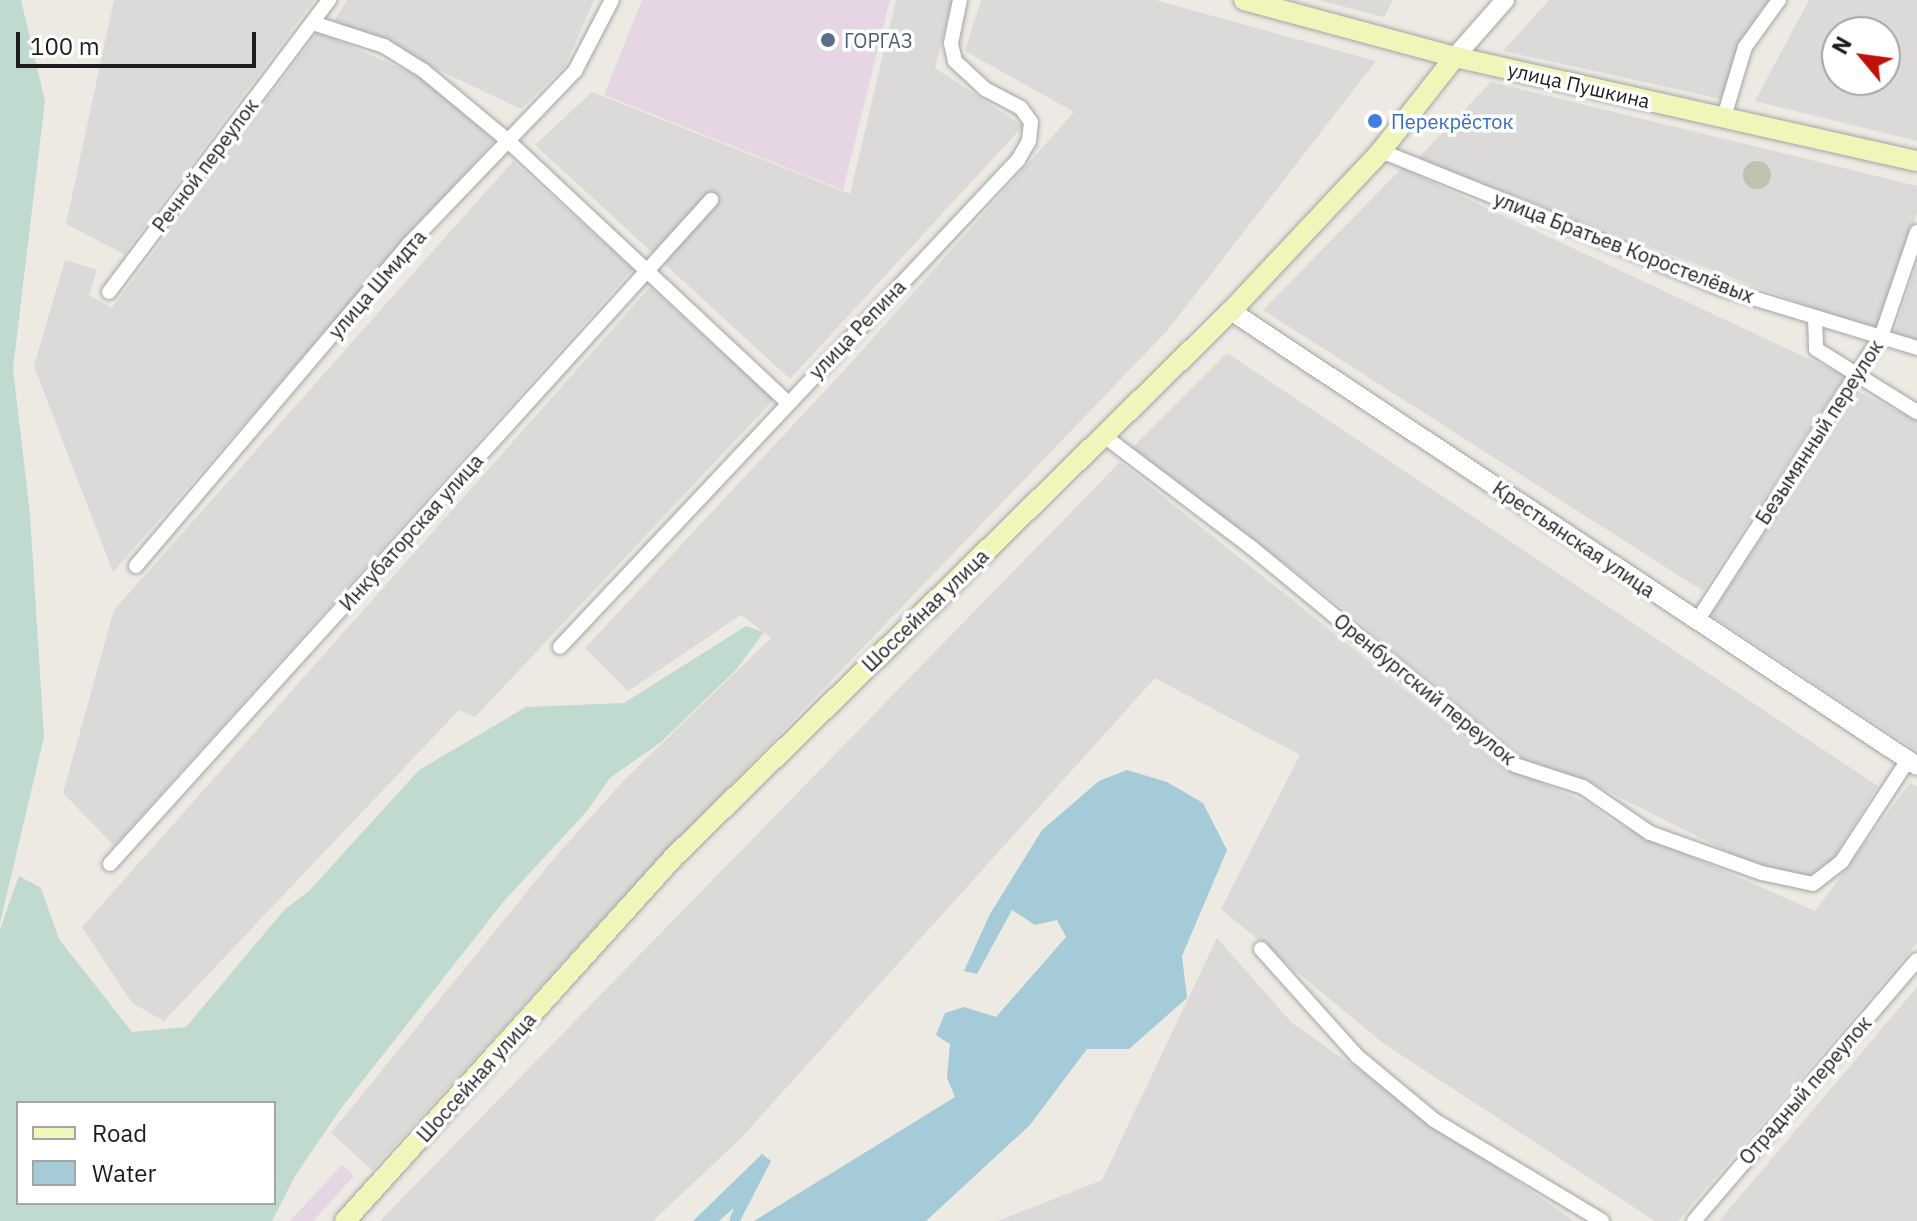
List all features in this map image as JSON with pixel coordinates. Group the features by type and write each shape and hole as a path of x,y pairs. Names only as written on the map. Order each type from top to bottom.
{"main road":[{"name":"улица Пушкина","path":"1244,0 1455,57 1917,161"},
{"name":"Шоссейная улица","path":"345,1221 677,854 1231,311 1381,151 1455,57"}],"street":[{"name":"Речной переулок","path":"109,292 329,0"},
{"name":"улица Шмидта","path":"136,566 409,244 575,71 612,0"},
{"name":"улица Репина","path":"560,647 787,402 1018,160 1029,141 1031,122 1021,108 985,89 955,61 951,43 960,0"},
{"name":"Шоссейная улица","path":"1455,57 1505,0"},
{"path":"1724,117 1745,47 1779,0"},
{"path":"313,23 384,46 424,71 507,140 787,402"},
{"name":"улица Братьев Коростелёвых","path":"1381,151 1720,288 1917,348"},
{"name":"Инкубаторская улица","path":"110,864 711,200"},
{"name":"Безымянный переулок","path":"1697,621 1881,337 1917,232"},
{"name":"Крестьянская улица","path":"1231,311 1912,763"},
{"path":"1815,317 1816,349 1917,412"},
{"name":"Оренбургский переулок","path":"1104,436 1251,547 1515,765 1583,787 1650,833 1762,873 1813,884 1842,861 1912,763"},
{"path":"1261,949 1357,1056 1434,1120 1602,1221"},
{"name":"Отрадный переулок","path":"1694,1221 1917,960"}],"shaded area":[{"path":"0,0 21,0 45,101 13,369 30,514 44,737 0,923"},
{"path":"114,0 314,0 124,254 66,224"},
{"path":"347,0 594,0 565,66 521,109 334,21"},
{"name":"ГОРГАЗ","path":"642,0 890,0 843,190 604,95"},
{"path":"896,0 952,0 935,68 1023,126 790,379 535,145 592,92 850,194"},
{"path":"981,0 1155,0 1376,61 1167,331 623,897 372,1170 331,1133 556,856 624,780 771,638 741,615 628,691 585,648 849,365 1074,112 965,51"},
{"path":"1318,0 1393,0 1384,17"},
{"path":"1549,0 1770,0 1758,14 1721,99 1503,51"},
{"path":"1809,0 1917,0 1917,141 1755,101"},
{"path":"318,32 419,76 496,138 113,572 34,366 65,260 97,270 89,295 112,308"},
{"path":"1491,82 1917,186 1917,213 1880,333 1417,159"},
{"path":"513,161 633,269 114,846 63,793 114,610"},
{"path":"1757,161 1767,165 1771,175 1767,185 1757,189 1747,185 1743,175 1747,165"},
{"path":"1402,168 1845,376 1703,591 1263,310"},
{"path":"1917,264 1917,341 1894,334"},
{"path":"650,287 774,399 475,717 459,710 164,1021 132,1003 82,927"},
{"path":"1227,353 1878,786 1820,880 1754,865 1587,781 1510,755 1348,612 1132,448"},
{"path":"1857,391 1917,421 1917,751 1711,615"},
{"path":"1120,462 1496,763 1588,803 1611,821 1815,911 1910,783 1917,787 1917,943 1678,1221 1655,1221 1383,1043 1221,909 1300,755 1155,678 741,1138 653,1221 380,1221"},
{"path":"746,626 764,632 736,670 661,742 610,778 587,811 504,901 342,1107 295,1176 272,1221 0,1221 0,929 19,876 41,888 59,939 132,1032 186,1027 285,909 309,891 419,770 526,707 624,703"},
{"path":"1217,938 1292,1023 1574,1221 998,1221 1102,1180"},
{"path":"1917,987 1917,1221 1719,1221"},
{"path":"342,1165 354,1176 313,1221 290,1221"}],"water":[{"path":"1127,770 1167,782 1203,803 1227,850 1182,956 1187,998 1129,1049 1087,1049 1030,1125 926,1221 754,1221 955,1097 947,1078 950,1044 936,1035 945,1013 964,1007 996,1017 1066,937 1057,920 1035,925 1012,910 977,974 964,971 990,914 1042,830 1099,781"},
{"path":"762,1154 771,1161 740,1221 729,1221 734,1208 719,1221 693,1221"}],"place":[{"name":"ГОРГАЗ","path":"828,40"},
{"name":"Перекрёсток","path":"1375,121"}]}
